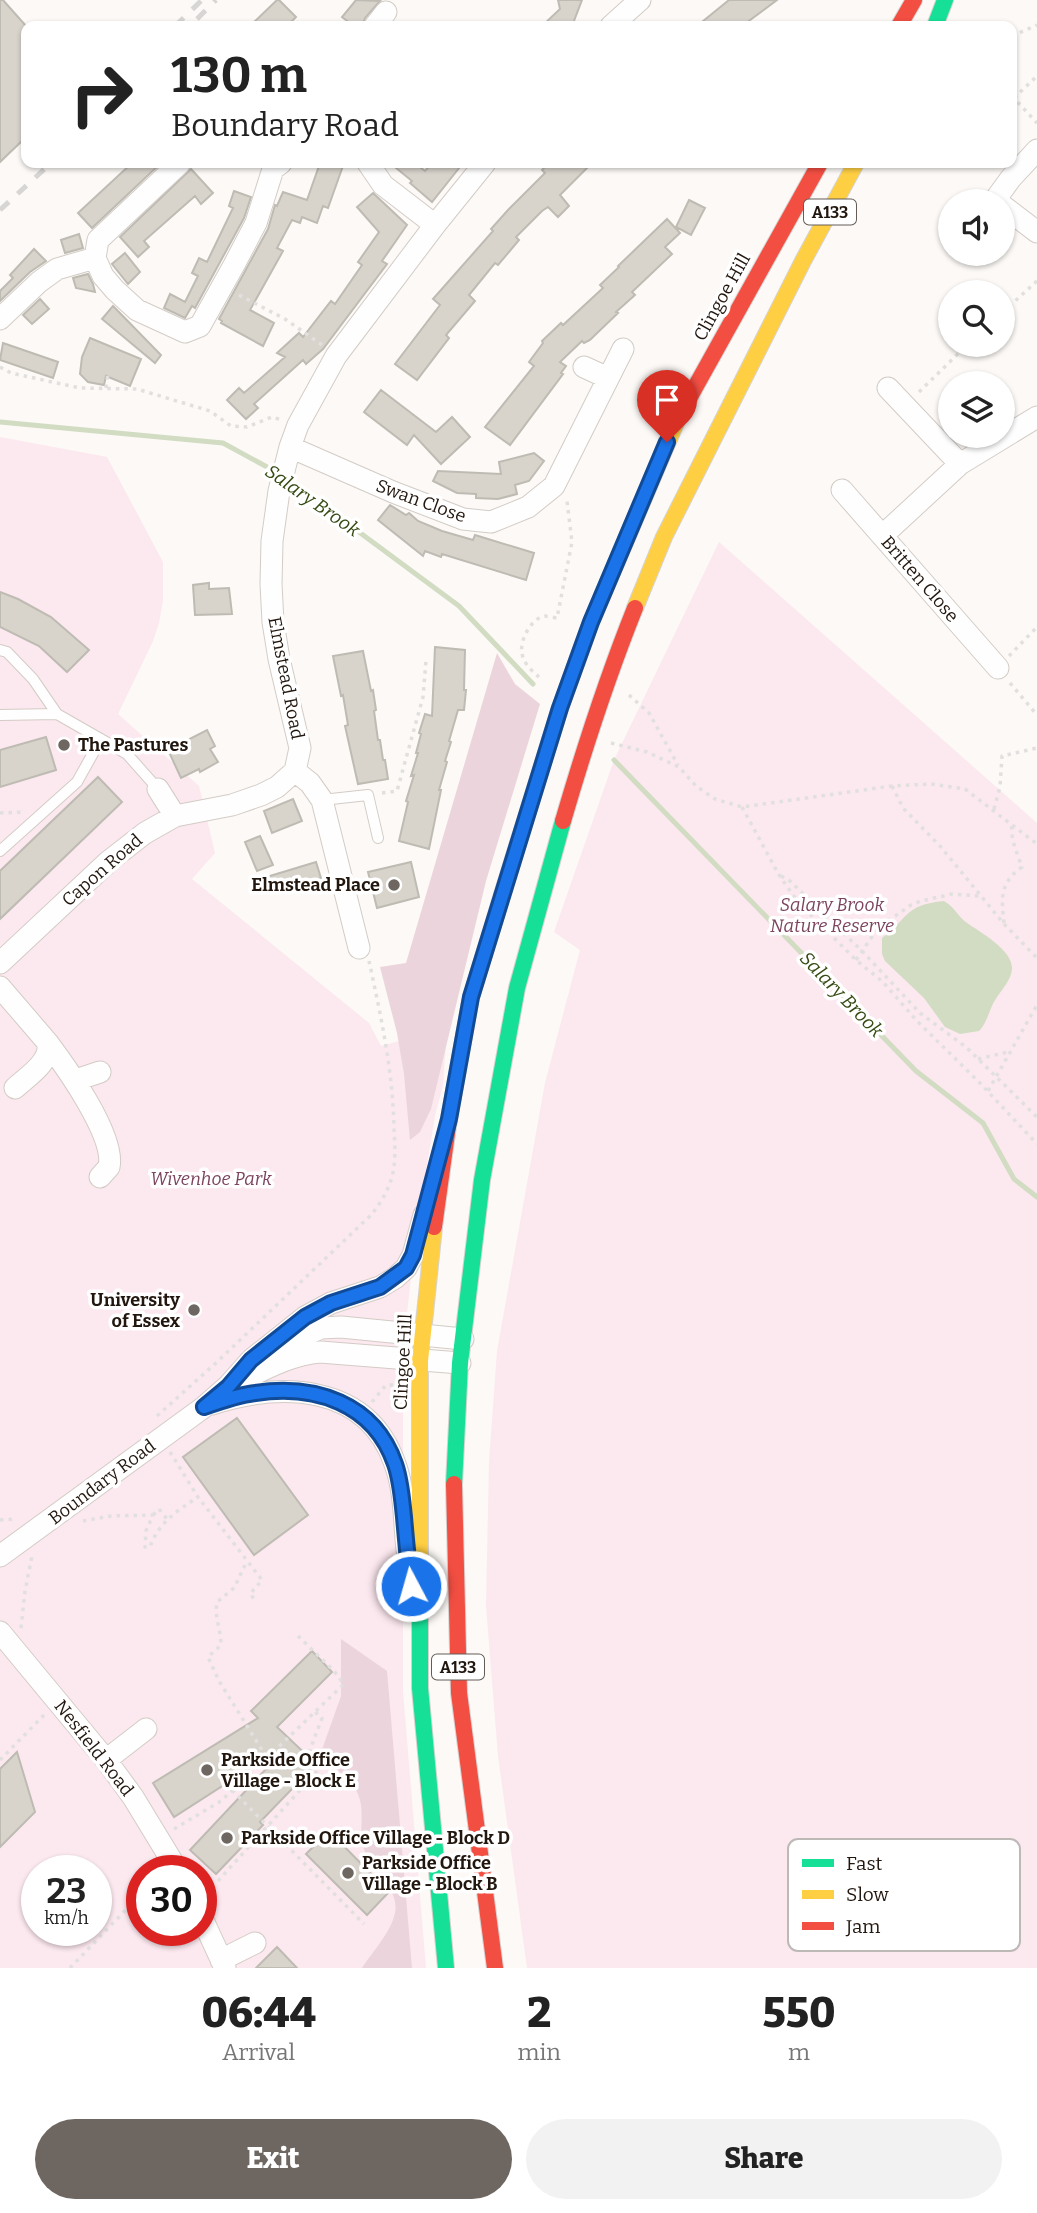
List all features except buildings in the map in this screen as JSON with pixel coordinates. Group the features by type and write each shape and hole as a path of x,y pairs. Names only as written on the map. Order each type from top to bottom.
{"main road":[{"path":"902,21 914,0"},
{"path":"937,21 945,0"},
{"name":"Clingoe Hill","path":"446,1968 421,1688 420,1361 449,1119 471,997 560,708 591,622 645,491 678,417 817,168"},
{"name":"A133","path":"495,1968 459,1693 453,1502 460,1363 482,1180 517,988 539,904 615,655 664,537 803,261 853,168"}],"street":[{"path":"617,21 640,0"},
{"path":"1005,189 1037,150"},
{"path":"175,168 98,240 95,258 103,276 137,310 185,332 200,326 256,223 268,168"},
{"path":"371,168 383,186 435,225"},
{"name":"Elmstead Road","path":"295,771 300,748 273,622 272,541 279,491 288,456 298,425 336,356 481,168"},
{"path":"1015,216 1037,232"},
{"path":"0,318 57,269 95,258"},
{"name":"Swan Close","path":"288,456 463,519 491,522 528,507 554,486 623,349"},
{"path":"584,367 608,378"},
{"path":"888,388 960,464"},
{"path":"882,536 960,464 1037,417"},
{"name":"Britten Close","path":"842,490 998,668"},
{"path":"295,771 310,783 322,800 359,948"},
{"name":"Capon Road","path":"0,963 109,861 145,832 175,817 232,805 261,795 277,787 295,771"},
{"path":"158,789 175,817"},
{"path":"0,987 76,1080 109,1151 109,1167 100,1177"},
{"path":"15,1088 45,1060 50,1052 48,1043"},
{"path":"76,1080 100,1072"},
{"name":"Boundary Road","path":"0,1556 204,1407 228,1387 251,1360 305,1317 331,1303 380,1287 406,1268 413,1255 449,1119"},
{"name":"Boundary Road","path":"251,1360 300,1335 321,1328 341,1326 463,1339"},
{"name":"Boundary Road","path":"228,1387 284,1359 320,1352 460,1363"},
{"name":"Boundary Road","path":"204,1407 254,1393 301,1391 320,1394 362,1415 382,1437 396,1465 401,1485 421,1688"},
{"name":"Nesfield Road","path":"0,1632 106,1760 133,1797 168,1855"},
{"path":"106,1760 146,1729"},
{"path":"215,1946 223,1964 255,1943"}],"lane":[{"path":"0,650 7,652 33,679 57,714 127,754 158,789"},
{"path":"0,715 57,714"},
{"path":"0,851 77,782 101,739"},
{"path":"322,800 368,794 378,838"}],"path":[{"path":"1017,34 1037,25"},
{"path":"1017,94 1037,76"},
{"path":"1017,101 1037,123"},
{"path":"1015,302 1037,281"},
{"path":"221,286 285,319 336,356"},
{"path":"905,407 955,357"},
{"path":"0,367 11,373 80,388 137,389 210,411 231,426 247,427 272,417 298,425"},
{"path":"106,388 108,374"},
{"path":"539,677 529,668 521,652 525,633 540,618 557,618 572,542 567,500 554,486"},
{"path":"1015,649 1037,628"},
{"path":"368,794 397,791 423,697 426,661"},
{"path":"998,668 1037,715"},
{"path":"623,690 649,713 679,767 696,786 715,799 742,807 892,786 932,784 965,789 1037,844"},
{"path":"609,742 647,752 679,767"},
{"path":"994,809 1000,787 1002,756 1037,748"},
{"path":"892,786 903,808 940,846 981,897 1037,959"},
{"path":"742,807 779,875 798,902 856,960 883,982 917,1021 1037,1144"},
{"path":"1004,923 1001,898 1009,876 1023,867 1016,850 1012,824"},
{"path":"779,875 790,881 862,951 920,1013 966,1047 1037,1117"},
{"path":"856,960 878,928 920,901 952,894 981,897"},
{"path":"151,1420 208,1371 352,1234 371,1215 384,1196 392,1176 395,1158 392,1083 368,953 359,948"},
{"path":"988,1092 1037,1004"},
{"path":"977,1059 1010,1052"},
{"path":"174,1446 169,1450 198,1497 262,1580 250,1594 255,1600"},
{"path":"167,1519 159,1509 153,1515 146,1531 145,1547 150,1547 154,1535 167,1519 198,1497"},
{"path":"84,1514 74,1524 98,1517 153,1515"},
{"path":"19,1654 29,1647 22,1628 27,1580 32,1557 36,1552"},
{"path":"247,1561 234,1588 216,1602 215,1614 222,1645 208,1657 219,1681 267,1758"},
{"path":"167,1833 221,1801 344,1684 296,1634"},
{"path":"0,1760 46,1712"},
{"path":"218,1881 320,1768 310,1750 322,1718 315,1712"},
{"path":"232,1790 364,1924"},
{"path":"71,1968 126,1910"}],"green space":[{"name":"Wivenhoe Park","path":"0,437 107,457 163,562 163,600 159,623 118,714 199,786 215,853 192,879 369,1023 381,1046 447,1028 443,1085 435,1116 417,1225 406,1322 403,1381 403,1692 426,1968 0,1968"},
{"name":"Salary Brook Nature Reserve","path":"719,542 1037,823 1037,1968 527,1968 498,1756 486,1606 489,1462 497,1351 545,1083 580,950 554,932 614,760"}],"shaded area":[{"path":"497,653 515,684 540,704 486,881 431,1109 420,1132 410,1140 397,1033 380,967 406,963"},
{"path":"944,901 964,920 1002,948 1011,962 1010,977 979,1031 960,1034 945,1027 924,998 885,961 882,954 882,938 908,913 921,906"},
{"path":"341,1639 387,1671 412,1968 362,1968 390,1927 395,1904 390,1888 365,1852 360,1801 355,1788 341,1773 319,1758 341,1696"}],"waterway":[{"name":"Salary Brook","path":"0,422 223,443 278,473"},
{"name":"Salary Brook","path":"286,478 459,606 533,684"},
{"name":"Salary Brook","path":"614,760 916,1071 983,1123 1014,1179 1037,1197"}],"railway":[{"path":"180,21 202,0"},
{"path":"197,19 216,0"},
{"path":"0,210 46,168"}],"traffic: fast":[{"path":"937,21 945,0"},
{"path":"454,1484 460,1363 482,1180 517,988 563,821"},
{"path":"420,1581 420,1688 446,1968"}],"traffic: slow":[{"path":"635,608 664,537 803,261 853,168"},
{"path":"502,895 560,708 591,622 678,418"},
{"path":"420,1581 420,1361 434,1227"}],"traffic: jam":[{"path":"902,21 914,0"},
{"path":"678,418 817,168"},
{"path":"563,821 596,714 635,608"},
{"path":"434,1227 449,1119 471,997 502,895"},
{"path":"454,1484 459,1693 495,1968"}],"place":[{"name":"The Pastures","path":"64,745"},
{"name":"Elmstead Place","path":"394,885"},
{"name":"University of Essex","path":"194,1310"},
{"name":"Parkside Office Village - Block E","path":"207,1770"},
{"name":"Parkside Office Village - Block D","path":"227,1838"},
{"name":"Parkside Office Village - Block B","path":"348,1873"}],"route":[{"path":"411,1586 401,1485 396,1465 382,1437 362,1415 320,1394 301,1391 254,1393 204,1407 228,1387 251,1360 305,1317 331,1303 380,1287 406,1268 413,1255 449,1119 471,997 560,708 591,622 667,442"}]}
